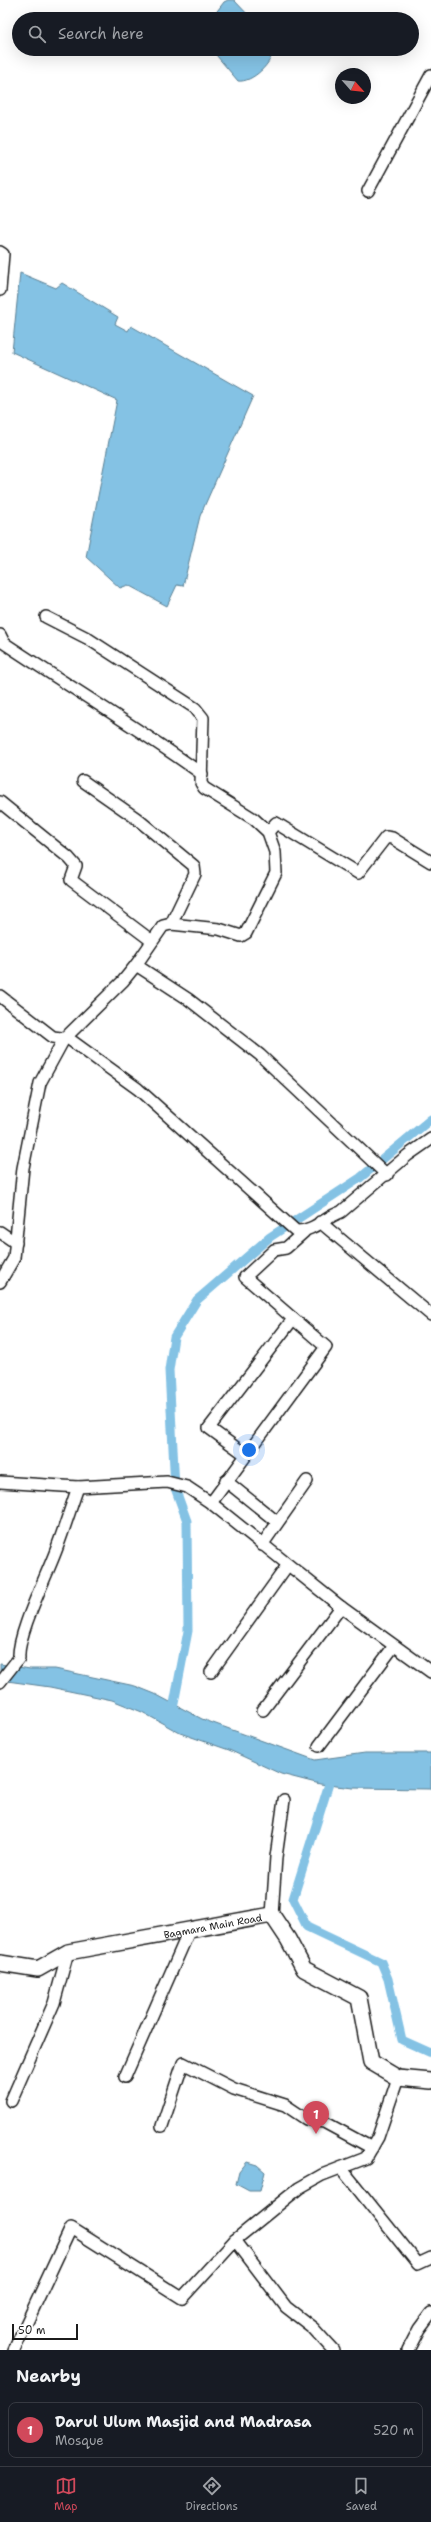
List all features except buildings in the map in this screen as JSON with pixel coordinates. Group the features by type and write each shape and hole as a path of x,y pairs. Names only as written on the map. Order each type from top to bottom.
{"street":[{"path":"368,191 431,75"},
{"path":"0,252 3,254 0,290"},
{"path":"0,1282 14,1258 23,1168 40,1083 64,1039 123,981 163,926 171,924 219,928 236,936 241,936 246,933 276,873 275,852 268,832 254,819 204,788 202,774 203,718 195,708 87,638 46,617"},
{"path":"0,635 4,643 138,729 202,774"},
{"path":"83,781 136,818 194,866 195,874 171,924"},
{"path":"0,802 69,858 76,866 71,880 152,941"},
{"path":"268,832 276,823 358,873 386,837 392,838 431,862"},
{"path":"136,964 188,999 260,1055 386,1175"},
{"path":"0,996 53,1037 69,1040 138,1089 279,1216 300,1231"},
{"path":"211,1503 326,1347 245,1276 274,1250 286,1248 300,1231 341,1212 408,1155 431,1139"},
{"path":"320,1222 431,1315"},
{"path":"0,1232 16,1243"},
{"path":"246,1455 209,1428 293,1319"},
{"path":"226,1481 277,1522"},
{"path":"262,1545 307,1481"},
{"path":"0,1482 78,1487 167,1482 187,1488 211,1503 341,1607 431,1672"},
{"path":"0,1682 19,1658 18,1650 58,1545 78,1487"},
{"path":"211,1672 288,1566"},
{"path":"263,1710 341,1607"},
{"path":"319,1746 394,1646"},
{"path":"272,1915 276,1857 284,1800"},
{"name":"Bagmara Main Road","path":"0,1963 38,1969 68,1952 272,1915 288,1939 304,1969 359,1998 371,2062 398,2078 431,2082"},
{"path":"125,2076 190,1929"},
{"path":"11,2101 54,2003 68,1952"},
{"path":"162,2126 184,2063 234,2088 284,2105 306,2119 324,2122 372,2148"},
{"path":"14,2350 71,2228 182,2298 235,2240 299,2188 366,2158 378,2137 398,2078"},
{"path":"342,2168 418,2264 431,2258"},
{"path":"235,2240 286,2307 312,2328 334,2350"},
{"path":"408,2350 419,2329 431,2313"}],"water":[{"path":"234,0 245,12 216,12 224,2"},
{"path":"217,56 271,56 266,66 261,71 249,79 238,81"},
{"path":"20,273 56,288 62,283 118,317 115,324 128,331 131,326 253,396 200,516 183,586 177,585 167,606 128,585 120,588 86,557 117,400 12,352"},
{"path":"0,1664 30,1669 55,1669 135,1686 155,1694 202,1719 315,1760 365,1753 431,1753 431,1789 353,1788 320,1784 281,1774 229,1750 180,1733 142,1712 112,1700 50,1687 0,1680"},
{"path":"247,2162 257,2165 265,2172 260,2191 249,2191 236,2184 239,2172"}],"waterway":[{"path":"172,1714 188,1631 187,1521 175,1488 169,1370 174,1337 197,1300 270,1237 360,1178 431,1119"},
{"path":"332,1774 293,1899 307,1927 381,1962 388,1979 402,2040 431,2053"}],"place":[{"name":"Darul Ulum Masjid and Madrasa","path":"316,2134"}]}
